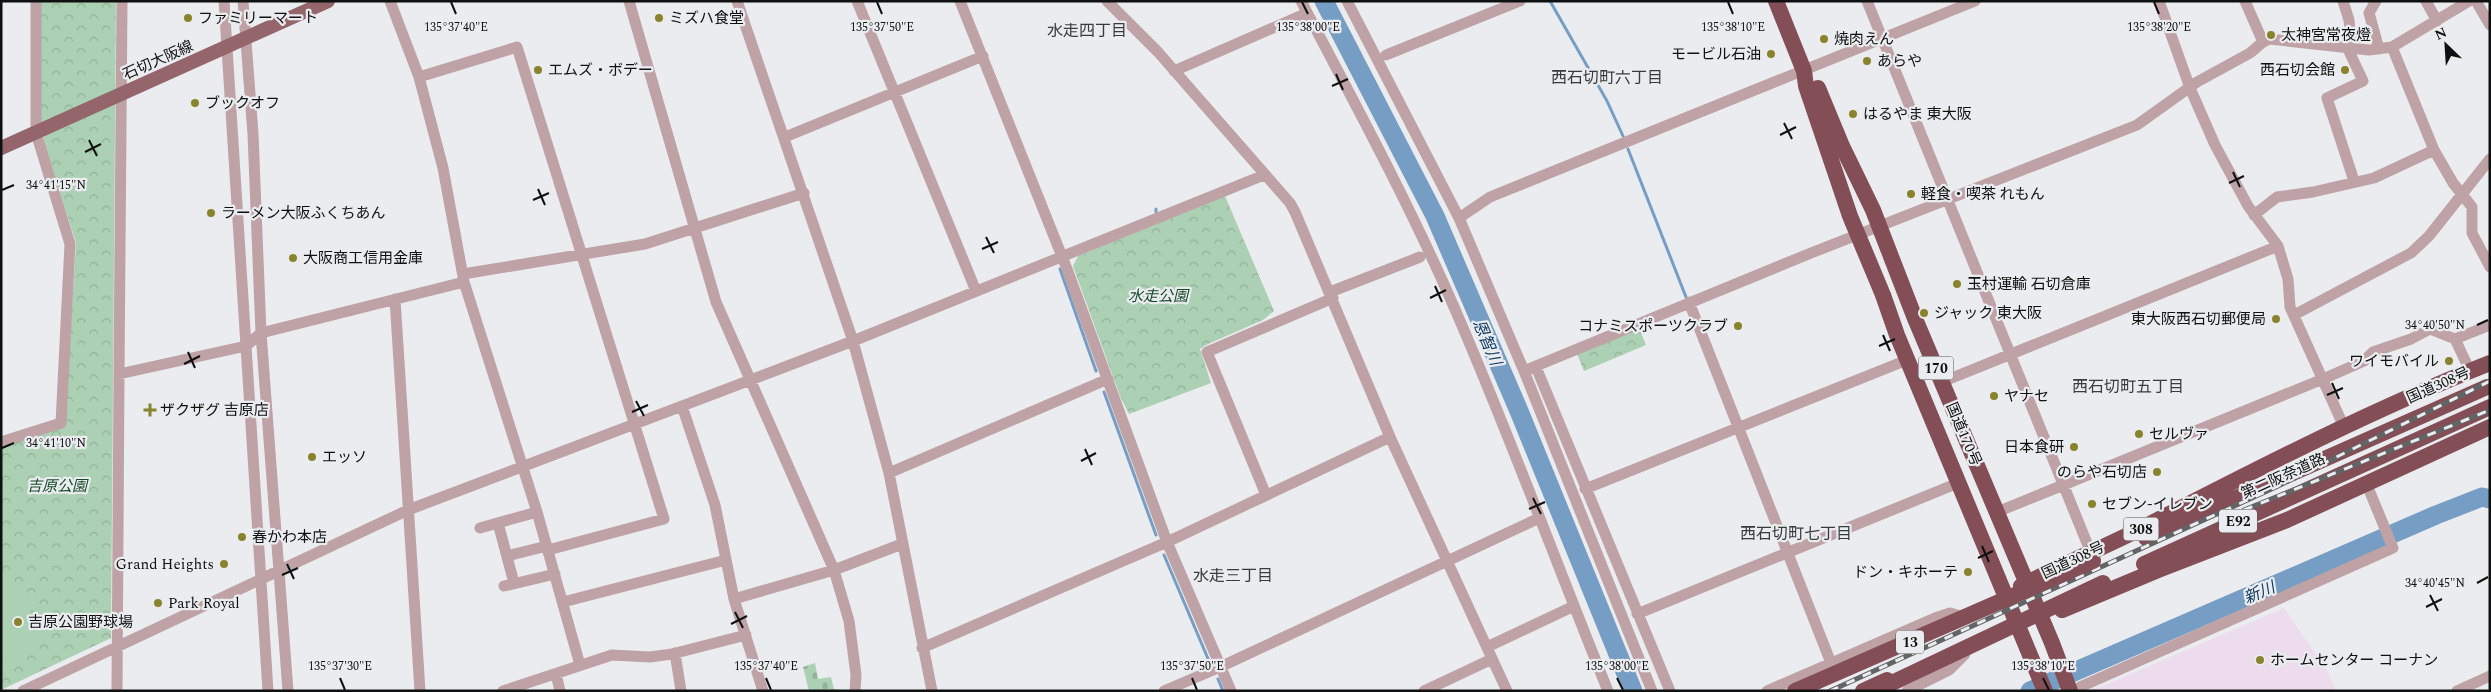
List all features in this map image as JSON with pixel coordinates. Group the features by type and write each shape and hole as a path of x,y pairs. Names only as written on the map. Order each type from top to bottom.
{"highway":[{"name":"国道170号","path":"1776,1 1804,71 1806,86 1858,234 1907,360 2043,684"},
{"name":"国道170号","path":"1804,71 1815,82 1842,146 1880,226 2026,587 2069,682"},
{"name":"国道308号","path":"1793,691 2006,594 2026,587 2042,574 2142,528 2263,466 2344,427 2470,370 2490,363"},
{"name":"第二阪奈道路","path":"2026,587 2487,387 2359,432 2142,528"},
{"name":"第二阪奈道路","path":"2039,617 2372,460 2490,407"},
{"path":"2158,570 2376,469 2490,407"},
{"path":"1886,691 2020,629 2039,617 2288,520 2490,427"},
{"name":"13","path":"1793,691 2026,587"},
{"name":"13","path":"1875,691 2039,617"},
{"path":"1863,691 2000,627 2020,629"}],"main road":[{"name":"石切大阪線","path":"1,148 328,1"}],"street":[{"path":"1,442 61,423 70,244 36,133 36,1"},
{"path":"117,691 122,1"},
{"path":"224,1 268,691"},
{"path":"243,1 253,134 261,333 288,691"},
{"path":"390,1 419,77 443,168 463,278 537,512 580,665"},
{"path":"629,1 716,302 834,570 849,621 856,675 855,691"},
{"path":"737,1 853,341 889,473 932,691"},
{"path":"857,1 976,291"},
{"path":"960,1 1062,256 1167,542 1230,691"},
{"path":"1107,1 1174,71 1296,212 1390,437 1507,691"},
{"path":"1301,1 1398,189 1454,305 1538,511 1608,691"},
{"path":"1347,1 1459,218 1524,371 1652,691"},
{"path":"1386,55 1520,1"},
{"path":"1867,1 2090,553"},
{"path":"1459,218 1490,197 1975,1"},
{"path":"2159,1 2190,88 2215,145 2254,214 2278,246 2288,279 2290,307 2344,427"},
{"path":"2245,1 2262,42"},
{"path":"2343,1 2349,20 2349,47 2363,81 2327,98 2354,181"},
{"path":"2376,1 2369,13 2379,49"},
{"path":"2426,1 2437,21"},
{"path":"1524,371 1688,302 2137,125 2197,82 2250,54 2262,42 2269,39 2310,45 2379,49 2392,47 2409,35 2437,21 2469,1"},
{"path":"2476,1 2490,25"},
{"path":"1174,71 1307,13"},
{"path":"419,77 517,47 664,519 507,556"},
{"path":"2392,47 2434,150 2453,183 2472,207 2472,233 2488,261"},
{"path":"784,137 983,56"},
{"path":"2254,214 2277,197 2313,192 2354,181 2374,178 2434,150"},
{"path":"2294,315 2411,253 2463,194 2490,159"},
{"path":"29,689 408,510 853,341 1264,175"},
{"path":"119,374 246,346 261,333 395,300 463,278 645,244 804,193"},
{"path":"1942,382 2278,246"},
{"path":"1266,495 1207,352 1420,256"},
{"path":"395,300 420,691"},
{"path":"1688,302 1739,426 1831,663"},
{"path":"1997,512 2323,379 2364,361 2373,352 2410,339 2430,329 2455,339 2490,326"},
{"path":"2455,339 2470,370"},
{"path":"1585,489 1907,360"},
{"path":"1536,367 1670,691"},
{"path":"889,473 1108,380"},
{"path":"682,406 715,505 734,599 763,691"},
{"path":"922,648 1167,542 1390,437"},
{"path":"1637,614 1958,484"},
{"path":"2069,682 2393,548 2367,485"},
{"path":"480,528 537,512"},
{"path":"1164,691 1220,667 1535,520"},
{"path":"498,523 507,556 509,584 555,574"},
{"path":"734,599 834,570 902,544"},
{"path":"563,602 726,560"},
{"path":"1487,647 1574,606"},
{"path":"1767,691 1935,618 1950,613 1961,616"},
{"path":"503,691 612,655 650,657 675,653 746,635"},
{"path":"675,653 681,691"},
{"path":"1907,691 1949,670 1964,654"},
{"path":"1424,691 1492,659"},
{"path":"556,674 560,691"},
{"path":"2457,691 2490,676"}],"shaded area":[{"path":"2284,608 2328,672 2336,691 2091,691 2090,689 2103,686"}],"green space":[{"name":"吉原公園","path":"41,1 116,1 111,638 1,690 1,446 65,425 76,243 45,146 39,112"},
{"name":"水走公園","path":"1225,196 1274,311 1263,320 1200,349 1211,383 1129,414 1120,396 1073,266 1078,256"},
{"path":"1639,328 1646,345 1584,371 1577,354"},
{"name":"吉原公園野球場","path":"1,579 29,608 40,636 39,645 1,665"},
{"path":"815,663 818,679 831,677 834,689 849,691 809,691 803,667"}],"waterway":[{"name":"恩智川","path":"1324,1 1435,216 1519,411 1633,691"},
{"path":"1550,1 1607,101 1623,136"},
{"path":"1628,149 1686,297"},
{"path":"1060,269 1096,371"},
{"path":"1104,392 1156,535"},
{"name":"新川","path":"2482,497 2490,494"},
{"name":"新川","path":"2030,691 2436,515 2482,497 2490,499"},
{"path":"1164,555 1209,661"},
{"path":"1218,679 1223,691"}],"railway":[{"path":"1830,691 2278,486 2490,381"},
{"path":"2244,510 2490,410"}],"place":[{"name":"ファミリーマート","path":"188,18"},
{"name":"ミズハ食堂","path":"659,18"},
{"name":"太神宮常夜燈","path":"2271,35"},
{"name":"焼肉えん","path":"1824,39"},
{"name":"モービル石油","path":"1771,54"},
{"name":"あらや","path":"1867,61"},
{"name":"エムズ・ボデー","path":"538,70"},
{"name":"西石切会館","path":"2345,70"},
{"name":"ブックオフ","path":"195,103"},
{"name":"はるやま 東大阪","path":"1853,114"},
{"name":"軽食・喫茶 れもん","path":"1911,194"},
{"name":"ラーメン大阪ふくちあん","path":"211,213"},
{"name":"大阪商工信用金庫","path":"293,258"},
{"name":"玉村運輸 石切倉庫","path":"1957,284"},
{"name":"ジャック 東大阪","path":"1924,313"},
{"name":"東大阪西石切郵便局","path":"2276,319"},
{"name":"コナミスポーツクラブ","path":"1738,326"},
{"name":"ワイモバイル","path":"2449,361"},
{"name":"ヤナセ","path":"1994,396"},
{"name":"ザクザグ 吉原店","path":"150,410"},
{"name":"セルヴァ","path":"2139,434"},
{"name":"日本食研","path":"2074,447"},
{"name":"エッソ","path":"312,457"},
{"name":"のらや石切店","path":"2157,472"},
{"name":"セブン-イレブン","path":"2092,504"},
{"name":"春かわ本店","path":"242,537"},
{"name":"Grand Heights","path":"224,564"},
{"name":"ドン・キホーテ","path":"1968,572"},
{"name":"Park Royal","path":"158,603"},
{"name":"吉原公園野球場","path":"18,622"},
{"name":"ホームセンター コーナン","path":"2260,660"}],"district":[{"name":"水走四丁目","path":"1087,30"},
{"name":"西石切町六丁目","path":"1607,77"},
{"name":"西石切町五丁目","path":"2128,386"},
{"name":"西石切町七丁目","path":"1796,533"},
{"name":"水走三丁目","path":"1233,575"}]}
